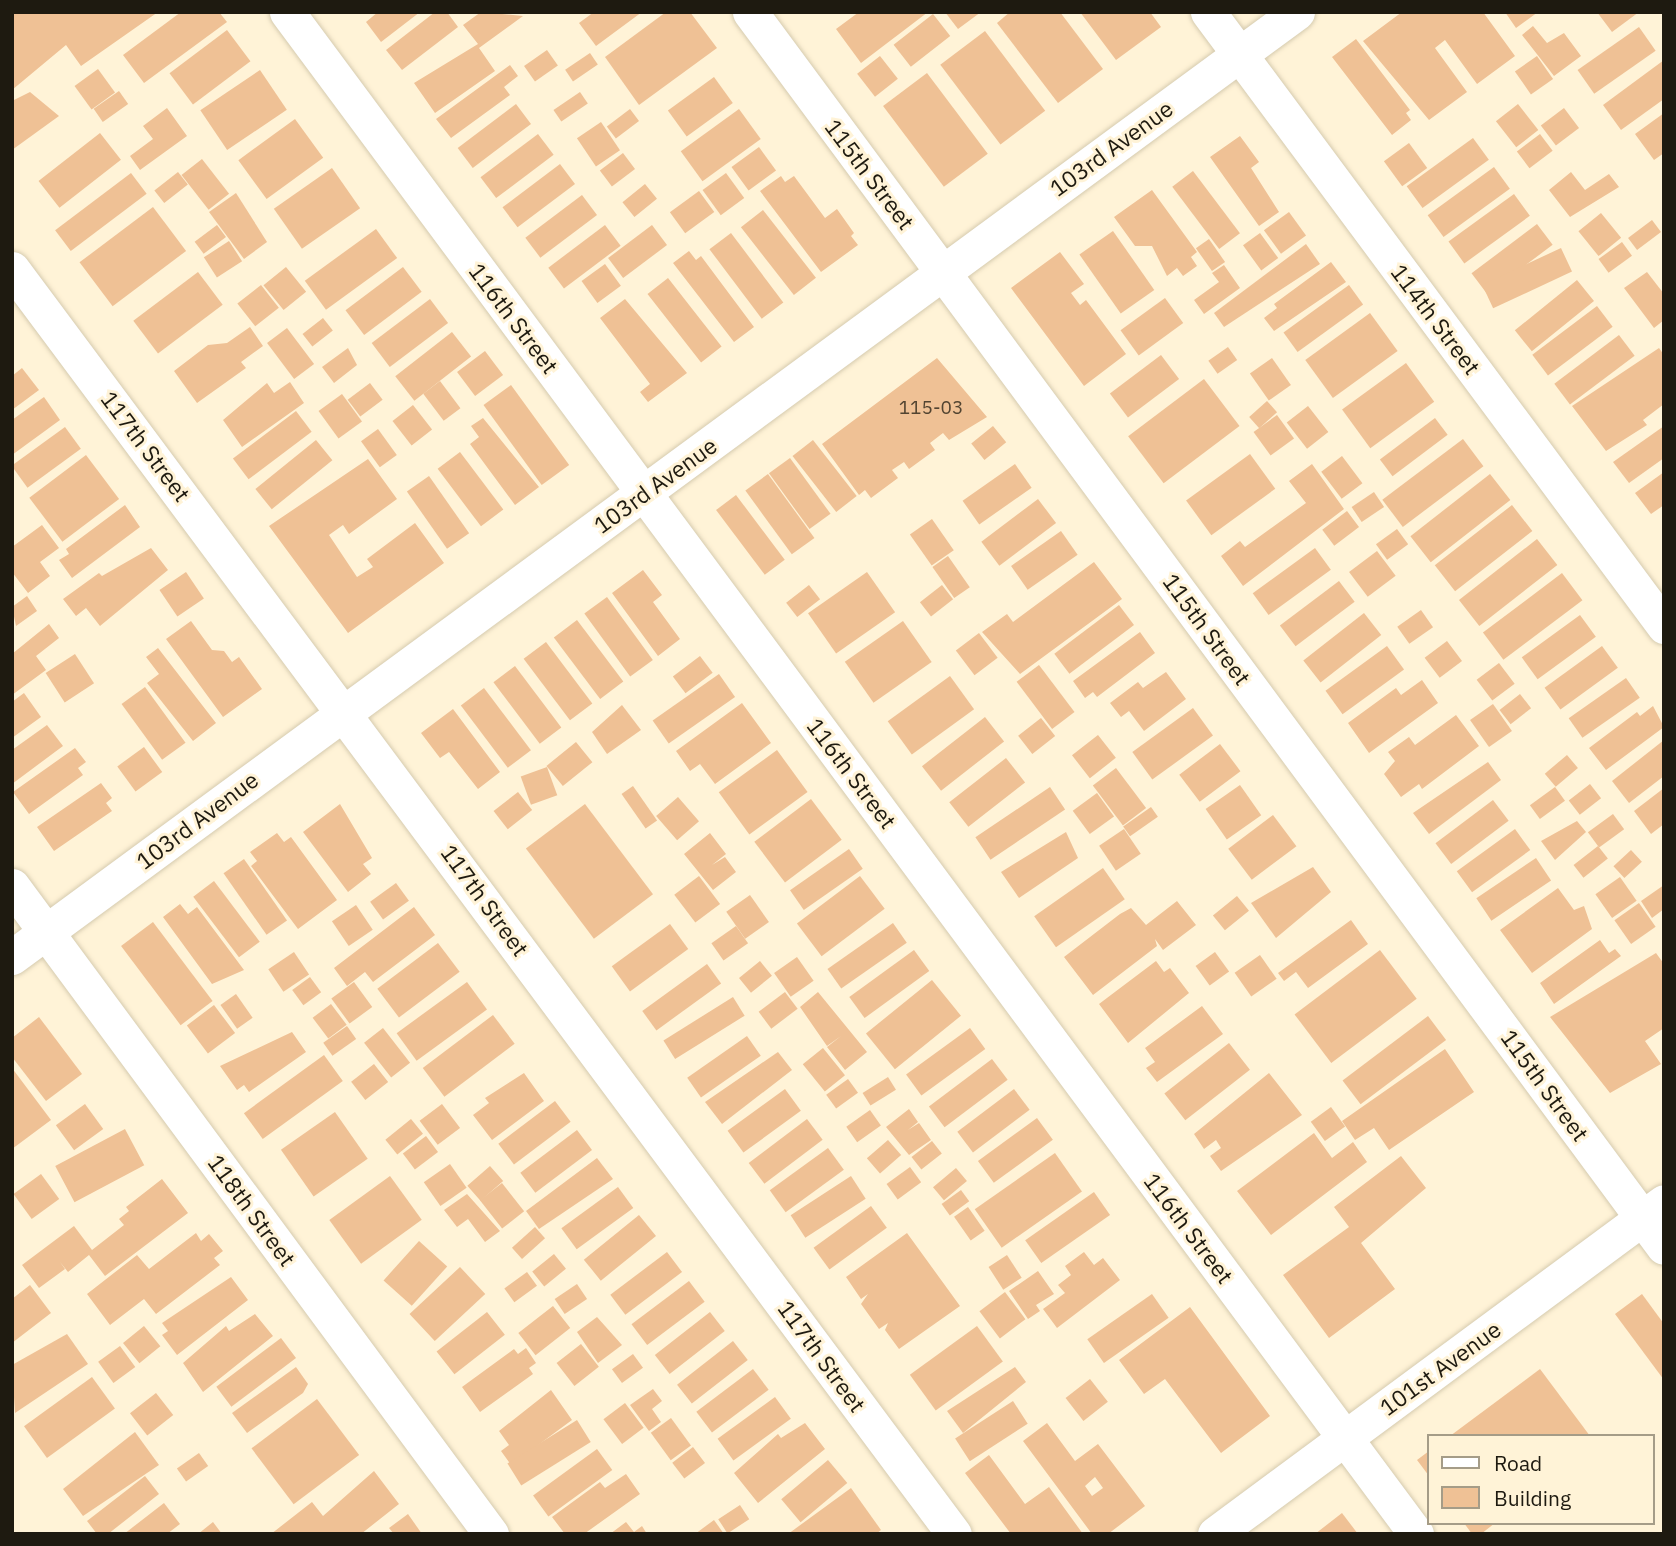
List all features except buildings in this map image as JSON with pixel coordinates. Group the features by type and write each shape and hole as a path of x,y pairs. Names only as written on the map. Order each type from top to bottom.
{"street":[{"name":"116th Street","path":"287,12 1416,1534"},
{"name":"115th Street","path":"750,12 943,272 1653,1210 1664,1247"},
{"name":"114th Street","path":"1208,12 1664,626"},
{"name":"103rd Avenue","path":"12,957 1297,12"},
{"name":"117th Street","path":"12,269 345,710 954,1534"},
{"name":"118th Street","path":"12,886 491,1534"},
{"name":"101st Avenue","path":"1215,1534 1653,1210"}]}
